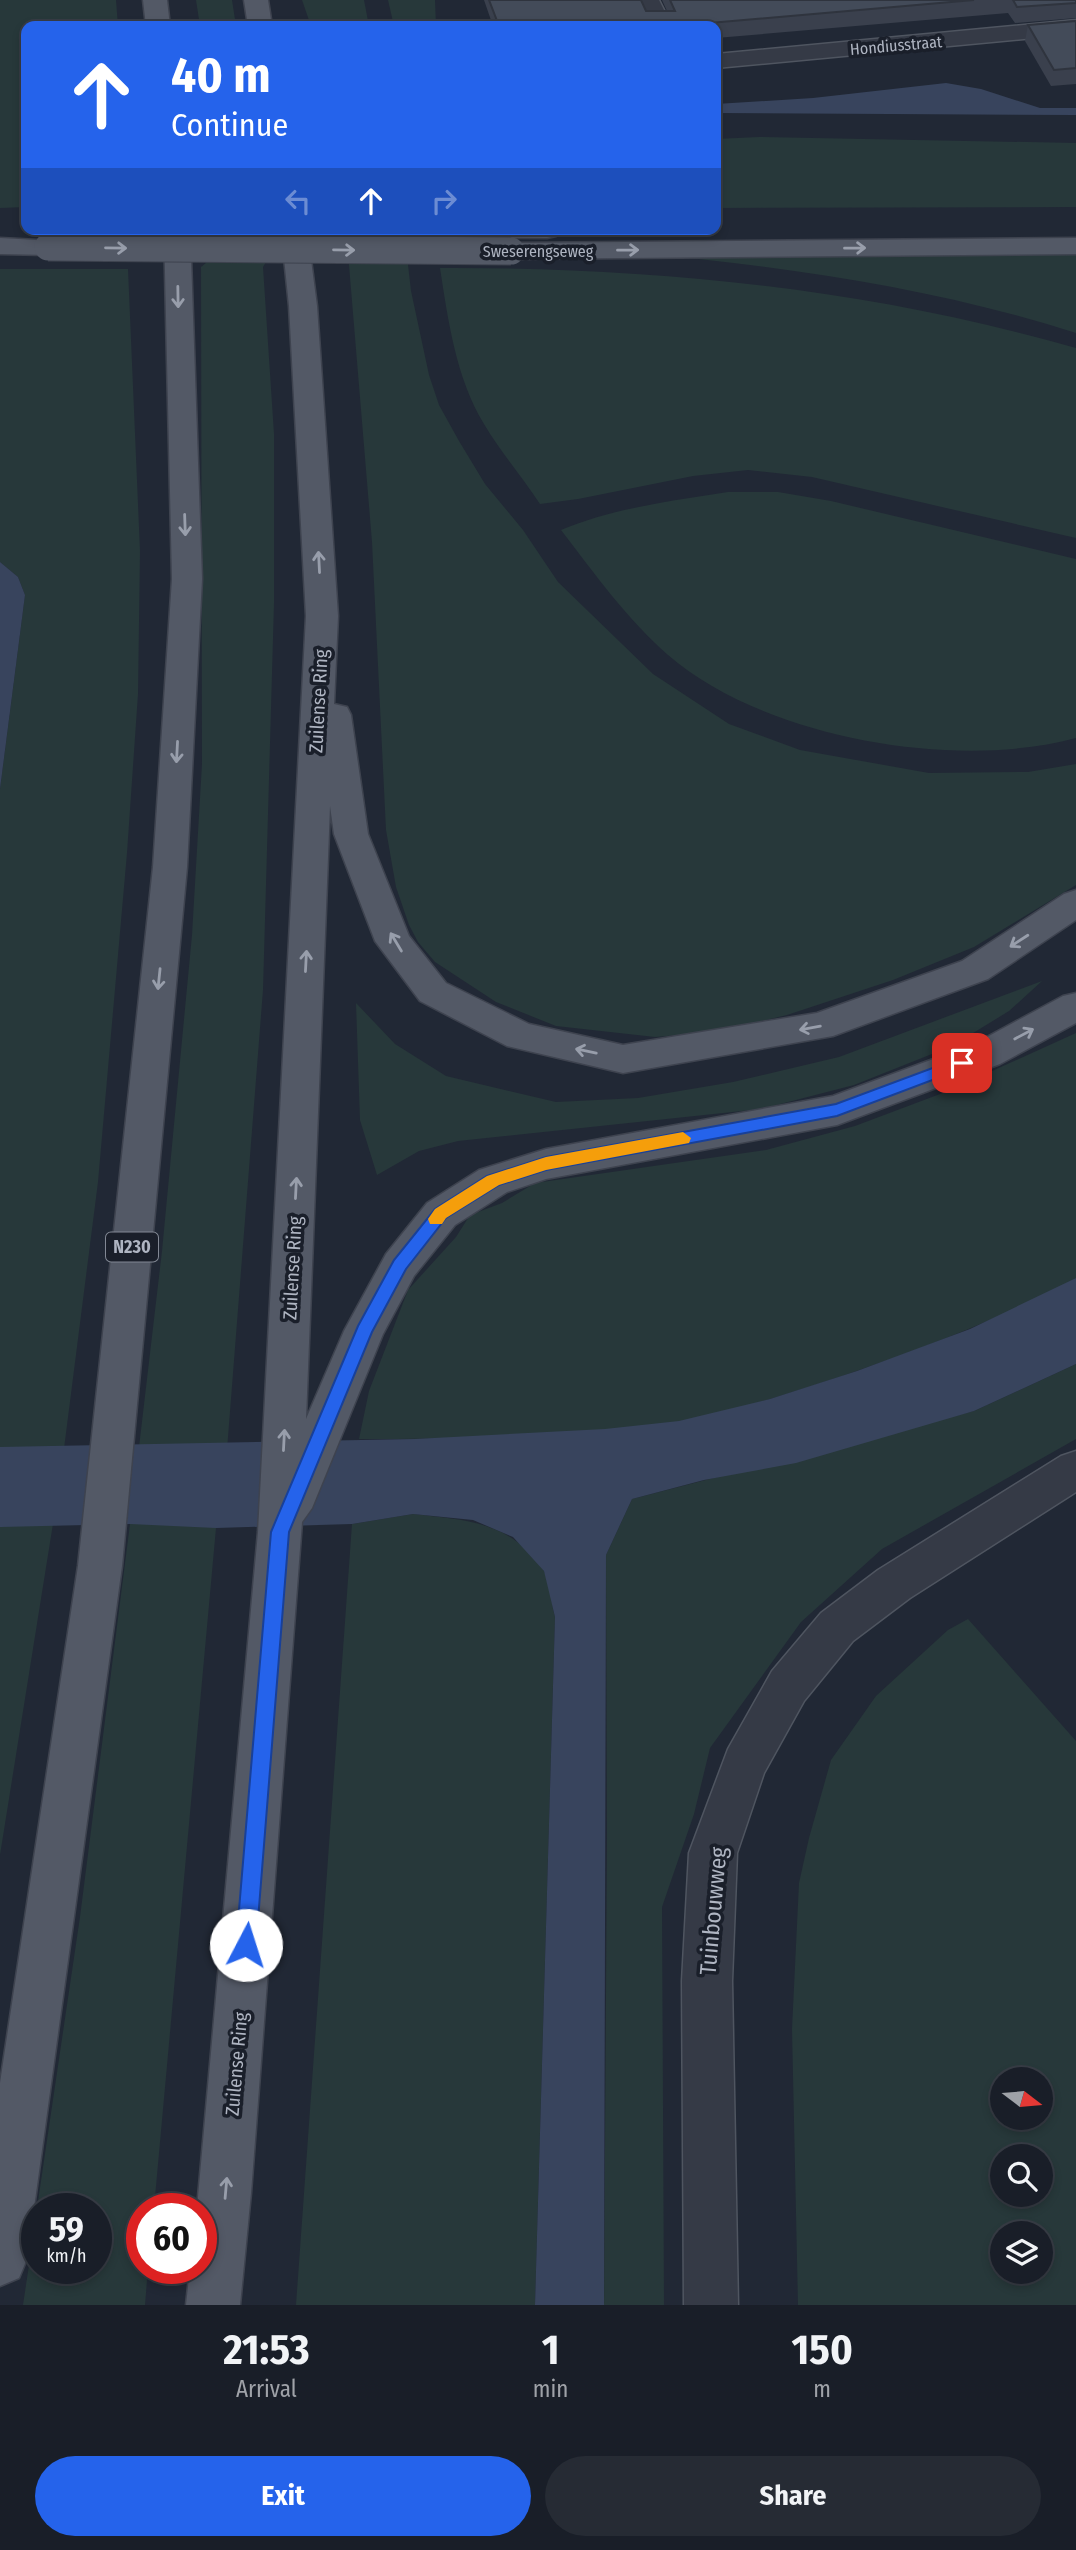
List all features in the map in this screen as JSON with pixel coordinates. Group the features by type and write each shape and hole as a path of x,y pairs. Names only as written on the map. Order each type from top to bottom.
{"main road":[{"path":"155,0 157,21"},
{"path":"256,0 259,21"},
{"path":"721,227 946,223 1076,225"},
{"path":"0,224 21,224"},
{"name":"N230","path":"0,2259 100,1566 170,867 187,579 177,235"},
{"name":"Zuilense Ring","path":"214,2305 226,2193 280,1532 322,616 303,306 295,235"},
{"name":"Sweserengseweg","path":"458,235 503,241 534,235"},
{"name":"Sweserengseweg","path":"0,247 503,241 1076,246"},
{"path":"322,616 351,834 393,941 433,992 520,1036 622,1059 820,1026 975,970 1076,903"},
{"path":"280,1532 364,1331 400,1265 441,1214 493,1181 546,1164 837,1110 987,1054 1076,1006"}],"street":[{"path":"647,0 658,21"},
{"name":"Hondiusstraat","path":"721,61 1076,27"},
{"name":"Tuinbouwweg","path":"711,2305 707,1981 713,1853 744,1765 788,1686 837,1627 894,1584 1076,1469"}],"shaded area":[{"path":"0,0 116,0 118,21 21,21 21,207 0,208"},
{"path":"196,0 232,0 235,21 199,21"},
{"path":"302,0 364,0 368,21 309,21"},
{"path":"388,0 435,0 436,21 393,21"},
{"path":"759,137 1076,143 1076,207 721,208 721,139"},
{"path":"222,235 273,235 274,249 263,267 274,434 274,603 263,990 227,1450 216,1528 155,2193 126,2193 126,2284 147,2284 145,2305 23,2305 26,2284 112,2284 112,2193 39,2193 80,1917 130,1524 162,1251 192,935 202,764 201,267 223,249"},
{"path":"346,235 405,235 411,291 429,375 439,405 459,441 485,484 523,530 558,582 653,674 729,724 800,750 929,773 1028,772 1076,764 1076,885 974,947 893,980 787,1015 716,1032 655,1037 556,1026 496,1002 435,962 418,942 409,925 396,887 386,830 372,542"},
{"path":"584,248 1076,250 1076,333 1016,315 894,287 709,260"},
{"path":"440,268 681,277 841,296 920,310 1076,348 1076,538 812,477 748,470 693,476 540,504 490,434 466,388 454,348"},
{"path":"0,269 128,269 140,551 138,694 98,1182 60,1480 0,1855 0,789 25,595 18,577 0,562"},
{"path":"728,492 778,492 831,501 1076,559 1076,738 1028,747 975,751 919,748 863,740 807,726 755,708 708,684 668,655 625,611 561,530 622,511"},
{"path":"1042,981 1009,1011 952,1046 854,1085 761,1109 458,1141 419,1151 377,1175 360,1120 356,1003 395,1044 446,1076 556,1102 638,1098 733,1082 839,1057"},
{"path":"1076,1033 1076,1278 1014,1309 919,1349 821,1383 713,1415 638,1427 558,1434 359,1439 369,1391 408,1290 456,1237 470,1215 502,1203 535,1183 766,1150 855,1126 948,1091"},
{"path":"1076,1364 1076,1439 882,1549 801,1622 710,1748 694,1814 662,1907 664,2305 604,2305 606,1555 632,1499 974,1411"},
{"path":"413,1514 468,1521 501,1532 516,1541 543,1569 555,1617 535,2305 296,2305 352,1524"},
{"path":"968,1619 1076,1741 1076,2305 798,2305 792,2029 799,1883 831,1760 876,1696 948,1630"}],"water":[{"path":"946,83 981,89 1040,108 1076,108 1076,115 721,113 721,104 813,98"},
{"path":"0,562 18,577 25,595 0,789"},
{"path":"1076,1278 1076,1364 974,1411 796,1463 704,1480 632,1499 606,1555 604,2305 535,2305 555,1617 544,1571 513,1537 473,1520 413,1514 352,1524 216,1528 130,1524 0,1527 0,1447 415,1439 605,1429 679,1421 770,1399 857,1371 970,1329"}],"building":[{"path":"489,0 641,0 646,11 675,11 670,0 974,0 721,22 497,21"},
{"path":"1013,0 1076,0 1076,3 1017,7"},
{"path":"1076,21 1076,68 1054,70 1028,25"}],"slow traffic":[{"path":"436,1219 493,1181 546,1164 683,1138"}],"route":[{"path":"246,1945 280,1532 364,1331 400,1265 441,1214 493,1181 546,1164 837,1110 962,1063"}]}
